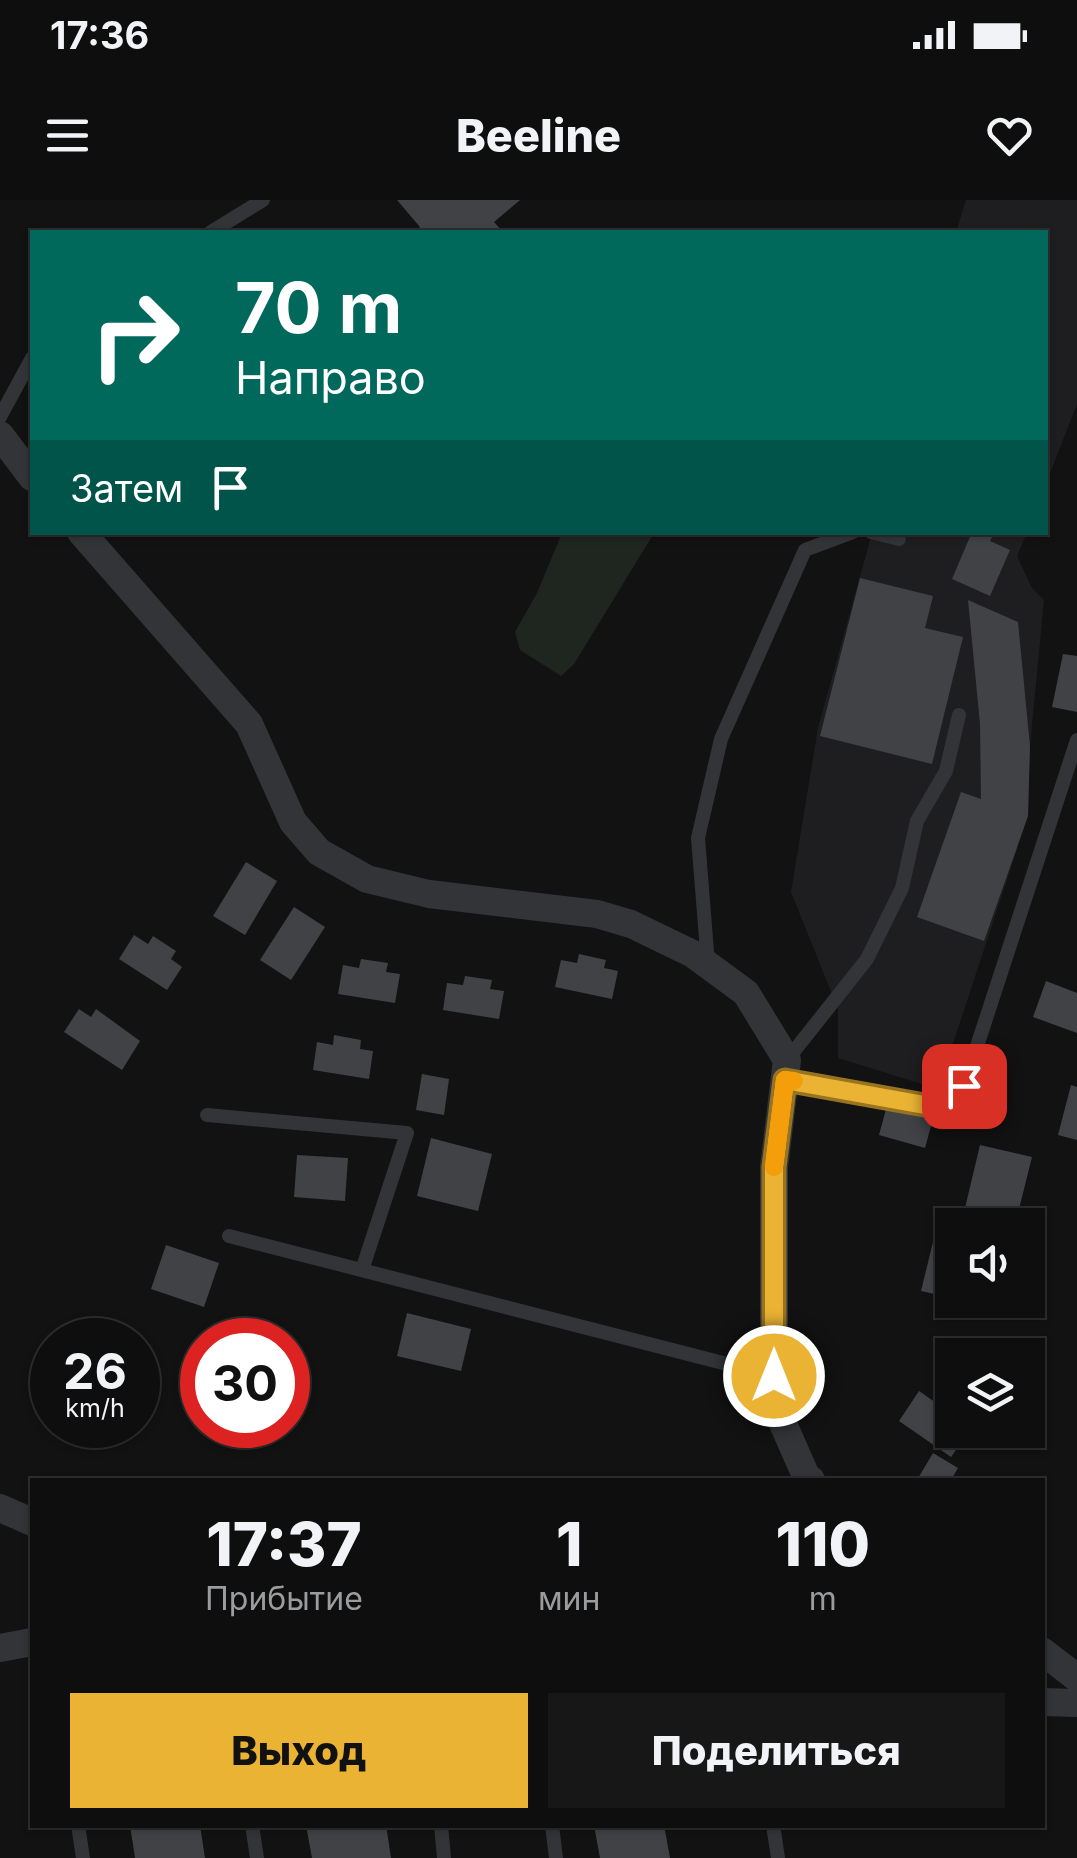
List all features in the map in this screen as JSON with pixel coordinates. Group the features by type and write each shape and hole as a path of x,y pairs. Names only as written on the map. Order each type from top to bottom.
{"street":[{"path":"0,434 30,474"},
{"path":"84,535 249,724 293,822 319,852 367,879 428,894 597,914 631,924 693,954 746,993 786,1070 774,1167 774,1403 809,1478"},
{"path":"0,1508 30,1521"},
{"path":"0,1648 30,1642"},
{"path":"1045,1653 1077,1678"},
{"path":"1045,1702 1077,1704"}],"lane":[{"path":"214,230 263,200"},
{"path":"0,417 30,362"},
{"path":"708,965 698,838 721,739 805,550 845,535"},
{"path":"884,535 899,539"},
{"path":"959,715 946,771 917,822 902,888 868,959 786,1070 930,1106 964,1086 1077,740"},
{"path":"207,1115 407,1133 362,1270"},
{"path":"228,1236 774,1376"},
{"path":"78,1828 82,1858"},
{"path":"252,1828 257,1858"},
{"path":"441,1828 444,1858"},
{"path":"552,1828 556,1858"},
{"path":"773,1828 778,1858"}],"shaded area":[{"path":"966,200 1077,200 1077,404 1048,478 1048,230 957,230"},
{"path":"561,535 653,535 574,664 561,676 520,650 515,632 537,593"},
{"path":"871,535 1026,535 1017,556 1032,588 1044,600 1030,746 1028,816 938,1089 838,1058 838,1009 791,892 818,728"}],"building":[{"path":"397,200 520,200 494,222 501,230 416,230 420,227"},
{"path":"971,535 993,535 990,541 1010,550 990,596 952,579"},
{"path":"860,578 933,596 925,628 963,637 932,764 820,736"},
{"path":"968,600 1018,622 1030,746 1028,816 984,941 917,917 961,792 981,799 980,724"},
{"path":"1063,654 1077,656 1077,712 1052,707"},
{"path":"246,862 277,881 245,935 213,916"},
{"path":"294,907 325,927 291,980 260,960"},
{"path":"134,935 148,944 153,936 176,951 171,959 182,967 167,990 119,959"},
{"path":"579,954 606,960 604,968 618,971 612,999 555,987 561,960 577,963"},
{"path":"361,959 388,963 386,972 400,974 395,1003 338,994 343,965 359,968"},
{"path":"465,976 492,980 490,989 504,991 499,1019 443,1010 447,983 463,985"},
{"path":"1046,981 1077,993 1077,1033 1033,1017"},
{"path":"79,1009 91,1017 96,1009 140,1041 122,1070 64,1032"},
{"path":"334,1035 361,1040 360,1049 373,1051 369,1079 313,1070 317,1042 333,1045"},
{"path":"422,1074 449,1079 444,1115 416,1110"},
{"path":"1071,1085 1077,1087 1077,1140 1058,1135"},
{"path":"888,1102 934,1115 925,1148 879,1135"},
{"path":"431,1138 492,1154 478,1211 417,1196"},
{"path":"980,1145 1032,1157 1019,1208 965,1208"},
{"path":"297,1155 348,1158 345,1201 294,1197"},
{"path":"933,1242 935,1242 935,1294 921,1291"},
{"path":"166,1245 219,1263 204,1307 151,1289"},
{"path":"407,1313 471,1329 461,1371 397,1356"},
{"path":"919,1391 935,1402 935,1446 899,1421"},
{"path":"938,1448 957,1448 951,1457"},
{"path":"933,1453 958,1468 952,1478 918,1478"},
{"path":"130,1828 200,1828 205,1858 135,1858"},
{"path":"307,1828 386,1828 391,1858 312,1858"},
{"path":"595,1828 665,1828 670,1858 600,1858"}],"slow traffic":[{"path":"774,1167 785,1080 794,1081"}],"route":[{"path":"774,1376 774,1167 785,1080 930,1106 964,1086"}]}
